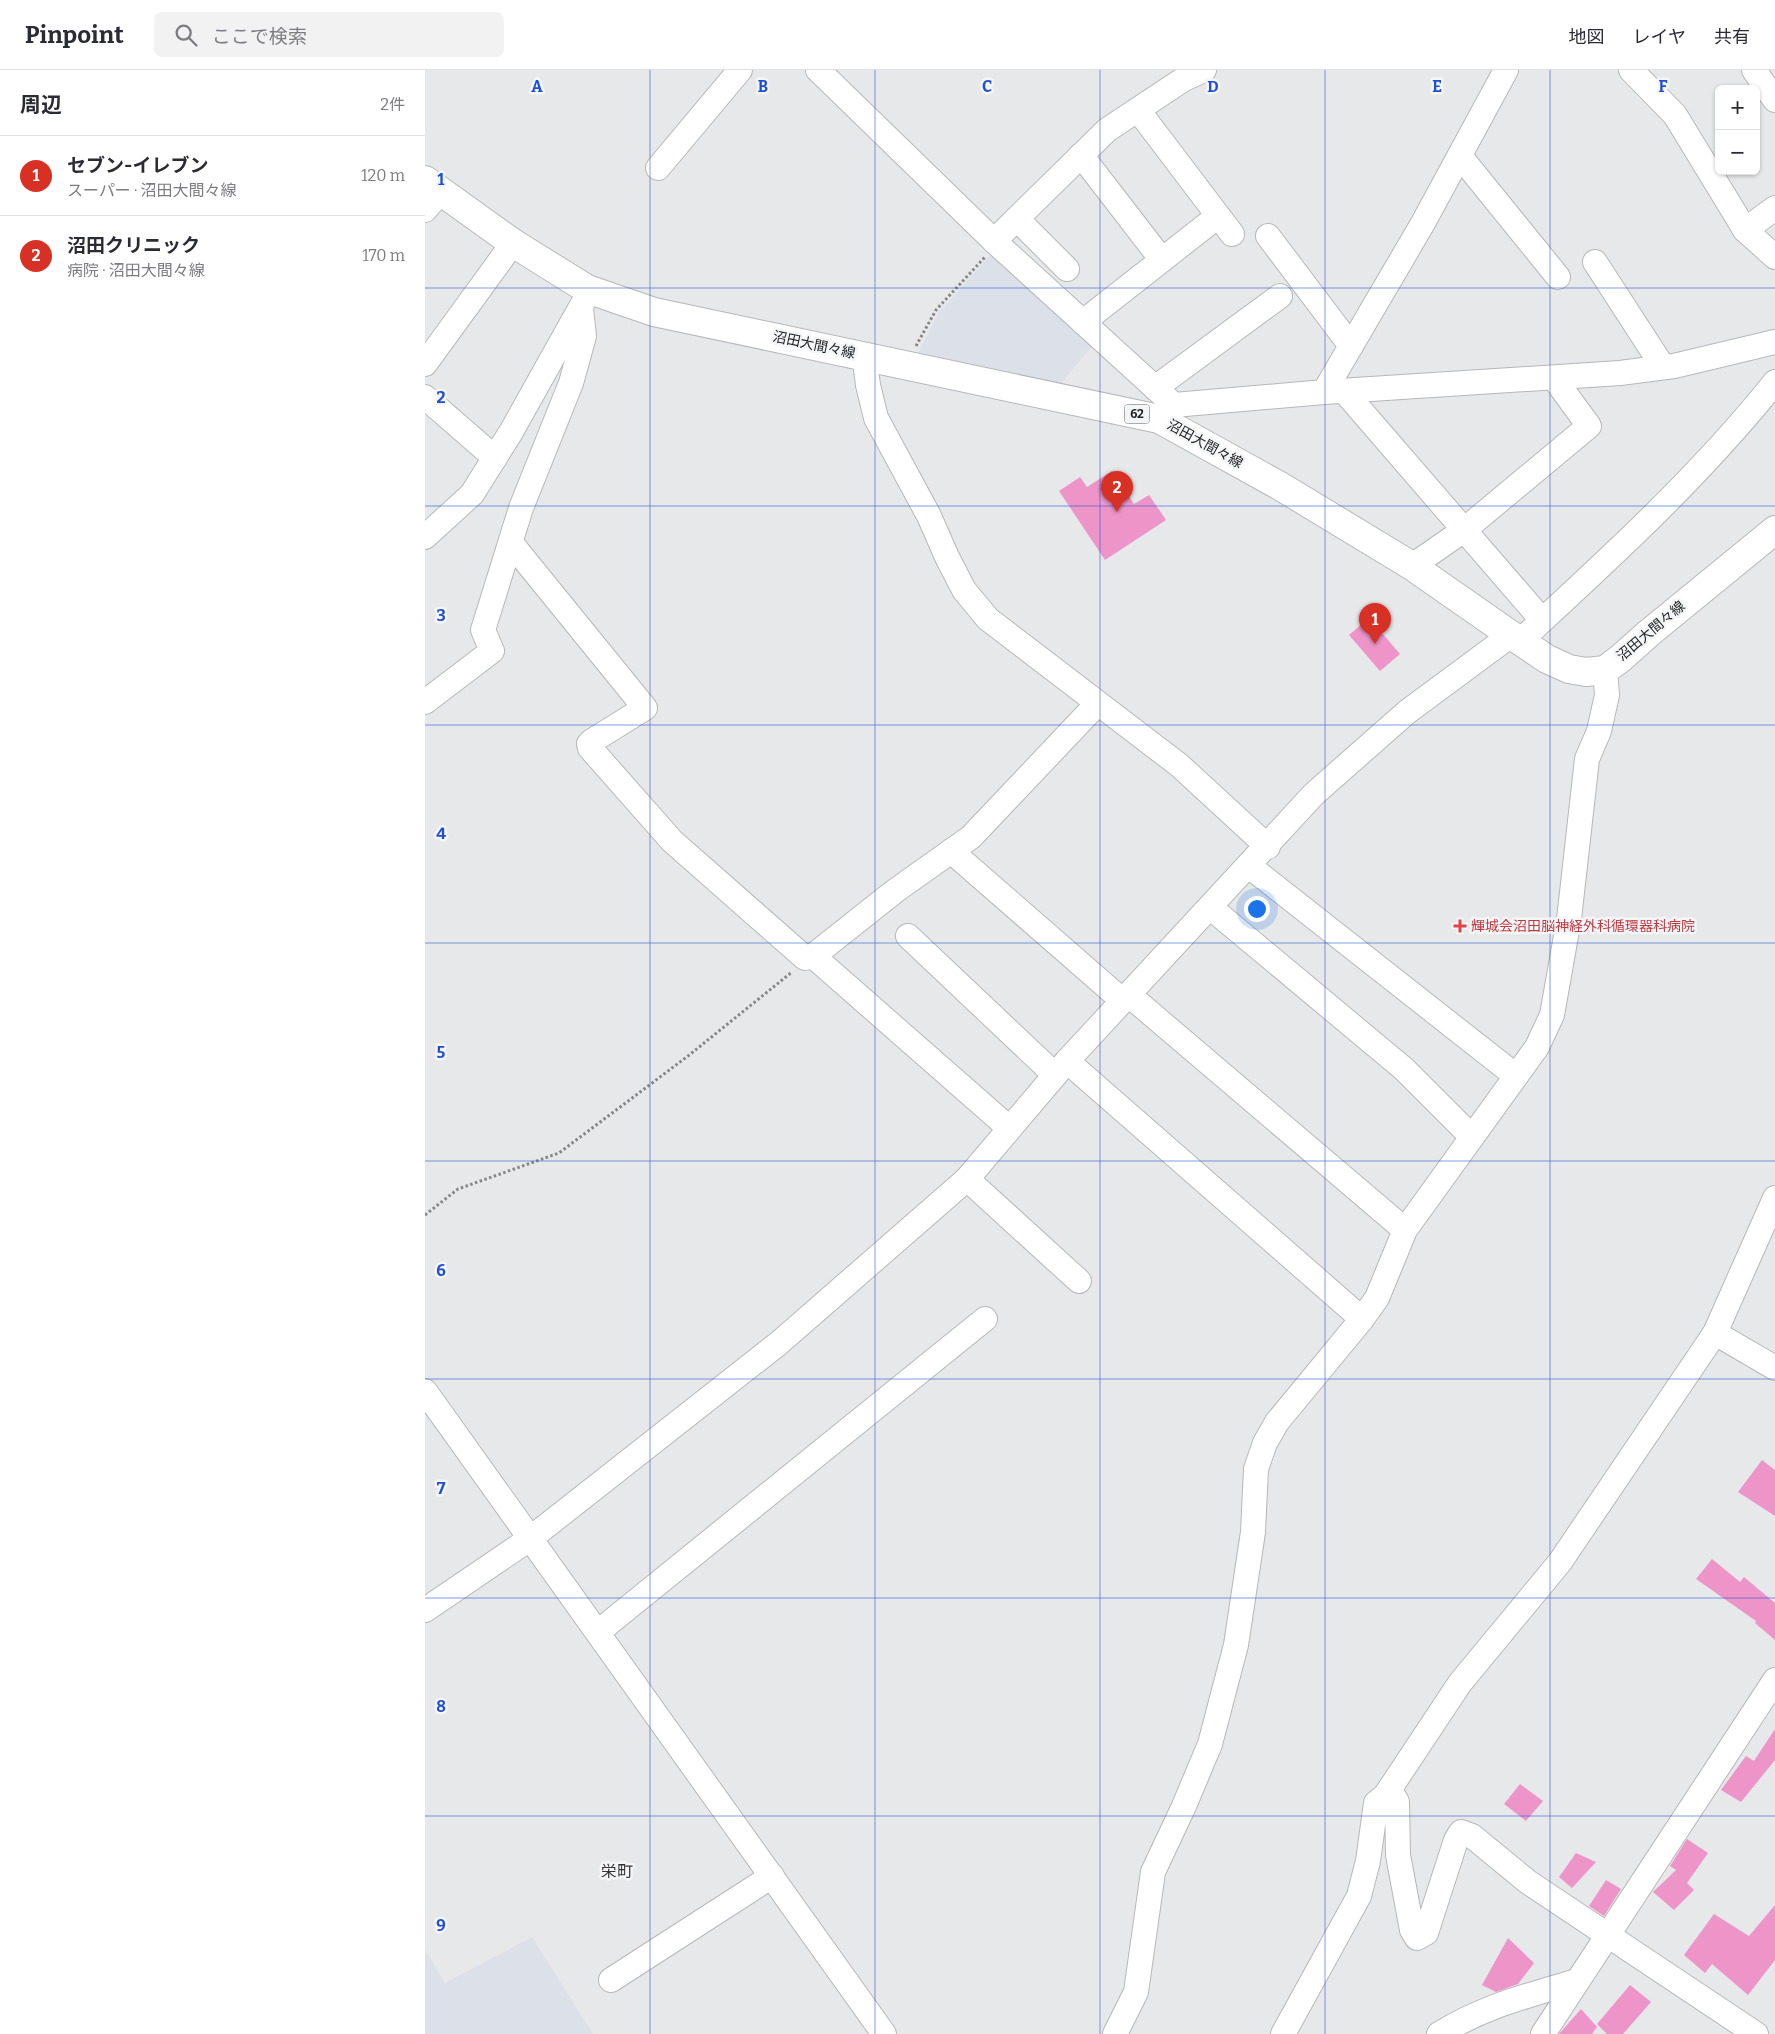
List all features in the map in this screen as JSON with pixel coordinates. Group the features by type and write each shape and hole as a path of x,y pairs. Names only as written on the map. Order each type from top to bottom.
{"main road":[{"name":"沼田大間々線","path":"430,194 513,243 584,299 907,364 1166,412 1280,486 1412,566 1515,638 1547,659 1569,670 1586,672 1605,670 1775,530"}],"street":[{"path":"657,168 740,70"},
{"path":"818,70 996,243 1155,388 1166,412 1334,391 1554,378 1663,367 1775,342"},
{"path":"1334,391 1351,346 1410,246 1506,70"},
{"path":"1631,70 1675,115 1745,230 1775,257"},
{"path":"1754,70 1775,100"},
{"path":"996,243 1017,219 1107,130 1187,73"},
{"path":"1083,322 1162,260 1225,225 1137,110"},
{"path":"1081,155 1162,260"},
{"path":"1460,156 1559,277"},
{"path":"1745,230 1775,208"},
{"path":"1017,219 1067,269"},
{"path":"1268,236 1351,346"},
{"path":"425,364 513,243"},
{"path":"1595,262 1663,367"},
{"path":"1155,388 1280,296"},
{"path":"425,537 472,494 495,458 584,299"},
{"path":"425,702 491,651 483,630 521,508 571,383 584,336 584,299"},
{"path":"864,355 868,385 876,418 929,516 964,590 988,619 1179,765 1268,847"},
{"path":"1412,566 1464,530 1589,426 1554,378"},
{"path":"425,1610 531,1538 779,1342 967,1179 1061,1068 1268,847 1314,794 1407,712 1542,620 1605,562 1716,452 1775,382"},
{"path":"1334,391 1464,530 1542,620"},
{"path":"425,397 495,458"},
{"path":"511,543 645,708 592,741 589,744 590,748 673,841 805,958 813,956 895,891 971,837 1097,704"},
{"path":"1115,2034 1136,1992 1153,1872 1210,1744 1236,1645 1253,1532 1256,1469 1265,1443 1277,1422 1362,1319 1377,1298 1405,1230 1537,1047 1552,1015 1569,919 1587,759 1599,731 1607,695 1605,670"},
{"path":"951,851 1405,1230"},
{"path":"1249,866 1516,1076"},
{"path":"1211,908 1404,1069 1472,1137"},
{"path":"908,936 1061,1068 1362,1319"},
{"path":"813,956 1009,1128"},
{"path":"967,1179 1079,1281"},
{"path":"1283,2034 1359,1896 1377,1803 1385,1796 1460,1683 1560,1562 1715,1333 1775,1198"},
{"path":"598,1632 985,1318"},
{"path":"1715,1333 1775,1368"},
{"path":"425,1391 885,2034"},
{"path":"1543,2034 1775,1680"},
{"path":"1385,1796 1395,1797 1397,1802 1398,1854 1412,1930 1417,1938 1425,1933 1456,1840 1461,1832 1472,1836 1529,1882 1756,2034"},
{"path":"611,1980 772,1876"},
{"path":"1439,2034 1465,2018 1496,2005 1577,1981"}],"path":[{"path":"907,364 925,327 936,310 996,243"},
{"path":"425,1215 459,1189 559,1153 688,1056 813,956"}],"shaded area":[{"path":"995,250 1096,341 1058,387 916,357 939,312"},
{"path":"532,1937 593,2034 425,2034 425,1950 445,1983"}],"building":[{"path":"1112,471 1134,504 1149,495 1166,520 1105,560 1059,491 1080,477 1087,487"},
{"path":"1369,618 1400,654 1380,671 1349,635"},
{"path":"1762,1460 1775,1470 1775,1516 1738,1492"},
{"path":"1712,1559 1740,1582 1744,1577 1775,1603 1775,1640 1755,1623 1756,1621 1696,1579"},
{"path":"1775,1729 1775,1760 1741,1802 1721,1790 1746,1756 1754,1761"},
{"path":"1520,1784 1543,1801 1526,1821 1504,1804"},
{"path":"1687,1839 1708,1853 1687,1883 1694,1890 1674,1910 1653,1892 1676,1870 1670,1866"},
{"path":"1576,1853 1596,1862 1572,1888 1559,1877"},
{"path":"1606,1880 1621,1889 1604,1916 1589,1906"},
{"path":"1775,1905 1775,1960 1748,1995 1712,1964 1705,1973 1684,1955 1714,1914 1749,1936"},
{"path":"1508,1938 1534,1963 1518,1984 1496,1992 1482,1985"},
{"path":"1630,1985 1651,2002 1623,2034 1607,2034 1597,2024"},
{"path":"1581,2009 1597,2027 1592,2034 1559,2034"}],"place":[{"name":"沼田クリニック","path":"1117,512"},
{"name":"セブン-イレブン","path":"1375,644"},
{"name":"輝城会沼田脳神経外科循環器科病院","path":"1460,926"}],"district":[{"name":"栄町","path":"617,1871"}]}
